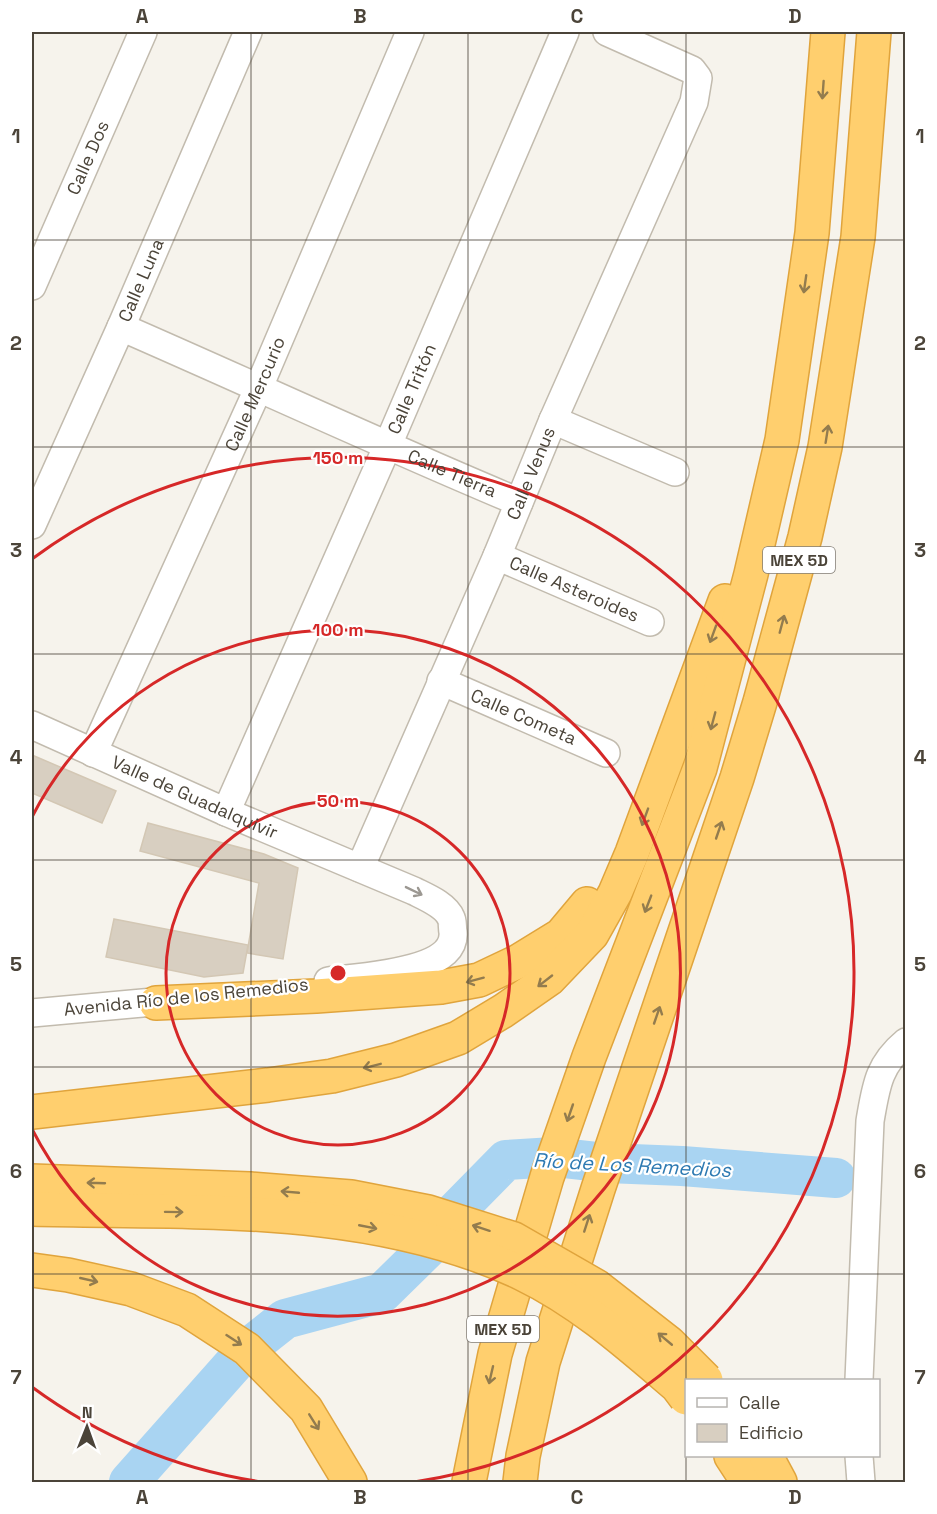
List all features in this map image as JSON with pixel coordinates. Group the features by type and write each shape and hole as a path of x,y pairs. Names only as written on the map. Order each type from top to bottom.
{"highway":[{"name":"MEX 5D","path":"469,1482 495,1354 547,1177 589,1058 700,768 752,574 782,441 812,233 828,32"},
{"name":"MEX 5D","path":"519,1482 543,1362 598,1190 740,767 775,650 805,537 825,447 858,237 874,32"},
{"path":"32,1112 332,1076 396,1060 458,1038 503,1011 549,979 592,934 615,893 632,853 782,441"},
{"path":"156,1003 328,996 441,987 479,980 517,962 561,935 632,853"},
{"path":"32,1181 250,1189 351,1197 428,1212 514,1239 596,1286 669,1343 705,1379"},
{"path":"32,1209 251,1214 343,1222 436,1240 524,1274 597,1318 677,1386 685,1396"},
{"path":"32,1270 68,1275 131,1289 187,1310 247,1348 306,1409 350,1482"},
{"path":"731,1457 748,1482"},
{"path":"766,1457 780,1482"}],"street":[{"name":"Calle Dos","path":"32,286 143,32"},
{"name":"Calle Luna","path":"32,525 121,327 248,32"},
{"name":"Calle Mercurio","path":"93,753 259,387 410,32"},
{"name":"Calle Tritón","path":"226,812 387,447 565,32"},
{"name":"Calle Venus","path":"360,868 497,556 553,420 694,102 698,78 692,70 607,32"},
{"name":"Calle Tierra","path":"121,327 259,387 387,447 519,502"},
{"path":"553,420 675,472"},
{"name":"Calle Asteroides","path":"497,556 650,622"},
{"name":"Calle Cometa","path":"441,681 606,753"},
{"name":"Valle de Guadalquivir","path":"32,726 226,812 360,868"},
{"name":"Avenida Río de los Remedios","path":"32,1013 156,1003 407,970 430,963 447,951 453,937 452,918 440,905 360,868"},
{"path":"859,1379 870,1120 877,1082 887,1060 906,1042"},
{"path":"859,1457 861,1482"}],"building":[{"path":"32,755 116,791 102,823 32,793"},
{"path":"148,823 264,854 298,868 283,959 247,953 259,883 140,851"},
{"path":"114,919 248,945 243,973 204,977 106,957"}],"waterway":[{"name":"Río de Los Remedios","path":"129,1482 247,1349 285,1319 382,1293 436,1240 449,1218 506,1160 554,1157 607,1163 682,1166 836,1178"}]}
